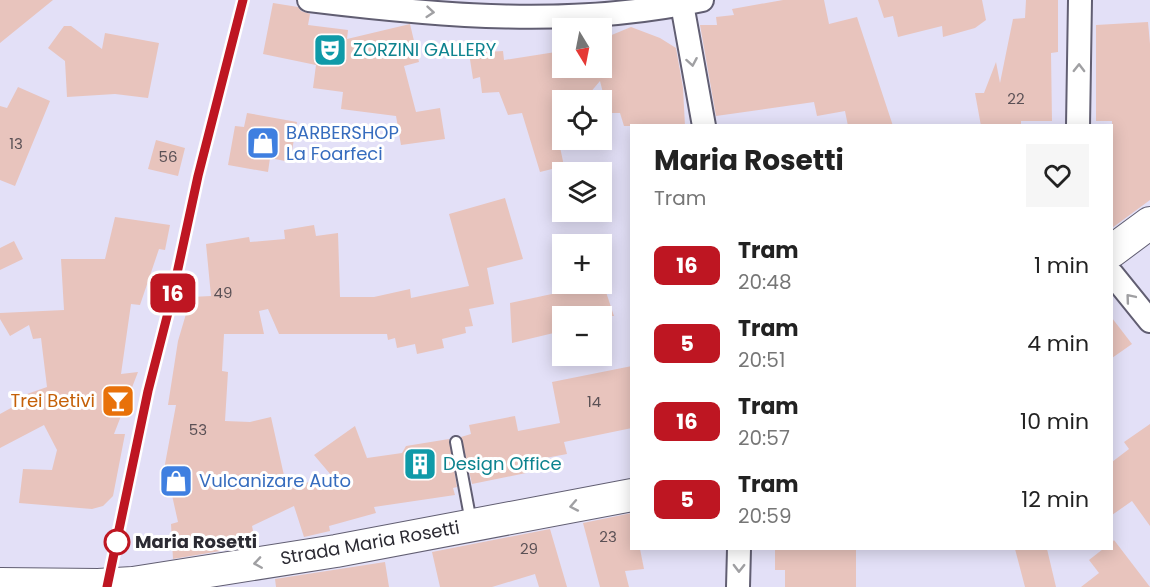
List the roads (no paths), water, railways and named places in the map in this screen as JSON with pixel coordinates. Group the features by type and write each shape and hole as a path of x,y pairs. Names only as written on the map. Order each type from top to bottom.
{"street":[{"path":"1078,124 1080,0"},
{"path":"322,1 439,13 518,18 603,13 692,2 704,124"},
{"path":"1113,249 1150,223"},
{"path":"1113,275 1150,321"},
{"name":"Strada Maria Rosetti","path":"20,585 114,586 336,551 630,495"},
{"path":"738,587 739,550"}],"lane":[{"path":"456,442 471,525"}],"tram line":[{"name":"16","path":"107,587 148,391 221,81 243,0"}],"place":[{"name":"ZORZINI GALLERY","path":"330,50"},
{"name":"BARBERSHOP La Foarfeci","path":"263,143"},
{"name":"Trei Betivi","path":"118,401"},
{"name":"Design Office","path":"420,464"},
{"name":"Vulcanizare Auto","path":"176,481"},
{"name":"Maria Rosetti","path":"117,542"}]}
